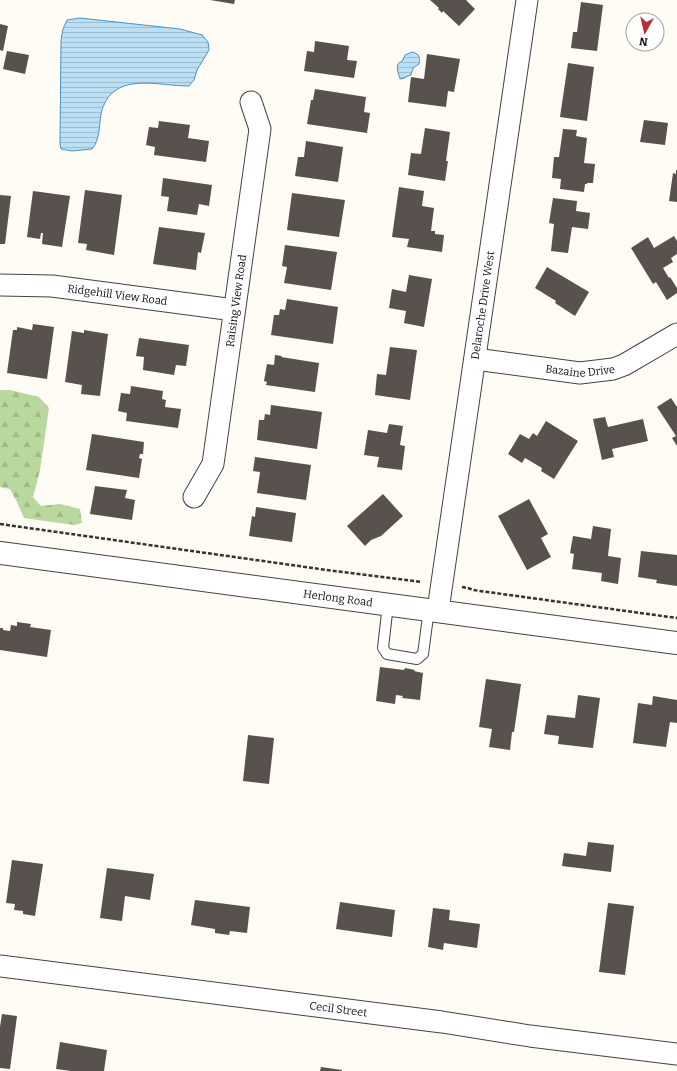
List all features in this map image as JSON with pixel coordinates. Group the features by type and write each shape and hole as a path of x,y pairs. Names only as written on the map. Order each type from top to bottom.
{"street":[{"name":"Delaroche Drive West","path":"434,610 475,359 527,0"},
{"name":"Raising View Road","path":"194,497 212,464 260,129 251,102"},
{"name":"Ridgehill View Road","path":"0,285 52,286 234,310"},
{"name":"Bazaine Drive","path":"475,359 580,373 597,372 624,365 677,334"},
{"name":"Herlong Road","path":"0,553 677,643"},
{"name":"Cecil Street","path":"0,966 442,1022 530,1036 677,1054"}],"lane":[{"path":"388,604 382,648 387,654 417,658 423,654 434,610"}],"path":[{"path":"0,524 428,583"},
{"path":"456,586 473,590 677,618"}],"green space":[{"path":"0,390 10,390 39,397 49,408 40,470 33,497 41,506 60,504 80,509 82,523 74,525 24,518 10,489 0,487"}],"water":[{"path":"80,18 180,29 202,35 208,42 209,50 197,70 194,80 189,86 150,83 125,86 114,91 106,100 101,114 98,137 95,145 92,149 72,151 61,149 60,144 61,40 63,29 67,20"},
{"path":"412,52 416,53 420,59 419,64 413,68 411,75 400,79 397,66 403,60 405,55"}],"building":[{"path":"210,0 235,0 234,4"},
{"path":"430,0 466,0 475,9 459,26 443,11 442,13"},
{"path":"581,2 603,5 597,51 571,48 573,32 577,32"},
{"path":"0,24 8,26 3,51 0,50"},
{"path":"315,41 349,46 347,60 357,61 354,78 304,71 307,51 314,52"},
{"path":"7,51 29,55 25,74 3,69"},
{"path":"427,54 460,59 454,92 448,91 446,107 408,102 411,77 424,79"},
{"path":"568,63 594,67 587,121 560,117"},
{"path":"315,89 366,97 364,112 370,113 367,133 307,124 311,100 313,100"},
{"path":"644,120 668,123 665,145 640,142"},
{"path":"159,121 190,125 188,138 209,141 206,162 154,155 155,147 146,145 149,127 158,128"},
{"path":"425,128 450,132 445,181 408,175 411,153 421,154"},
{"path":"563,129 577,130 576,136 587,138 584,163 595,164 593,183 585,184 584,192 560,189 561,179 552,178 554,157 559,157"},
{"path":"306,141 343,147 338,182 295,176 298,157 304,157"},
{"path":"676,170 677,202 669,201 673,173 676,174"},
{"path":"163,178 212,185 209,206 199,204 197,215 167,211 169,197 161,196"},
{"path":"399,187 424,191 422,206 434,208 431,231 435,231 435,234 444,235 442,252 407,247 409,239 392,237"},
{"path":"85,190 122,195 114,255 86,250 87,244 78,243"},
{"path":"33,191 70,196 62,247 42,244 43,233 41,233 40,239 27,237"},
{"path":"292,193 345,200 339,237 287,230"},
{"path":"0,195 11,196 5,244 0,244"},
{"path":"553,198 577,201 576,211 590,213 588,229 572,227 568,253 551,251 554,224 549,223"},
{"path":"159,227 205,233 201,253 198,252 196,270 153,264"},
{"path":"674,236 677,241 677,254 671,258 673,262 663,268 677,288 677,293 667,300 656,282 653,284 631,248 648,237 654,248"},
{"path":"285,245 337,252 331,290 284,283 287,267 282,266"},
{"path":"547,267 589,292 575,316 555,303 556,301 535,288"},
{"path":"409,275 432,279 424,327 404,323 406,311 389,308 392,289 406,292"},
{"path":"287,299 338,307 333,344 271,335 274,315 279,315 280,309 285,310"},
{"path":"33,324 54,327 47,379 7,373 13,330 17,330 17,327 32,330"},
{"path":"84,330 108,334 100,396 81,394 82,385 65,382 72,331 84,333"},
{"path":"139,338 189,345 186,366 176,365 174,375 143,370 144,357 136,356"},
{"path":"390,347 417,350 410,400 375,395 377,374 386,375"},
{"path":"275,355 319,363 315,392 266,385 267,382 264,381 267,364 274,365"},
{"path":"131,386 163,391 162,399 166,400 165,407 181,409 178,428 126,421 127,413 118,411 121,393 130,394"},
{"path":"671,398 677,407 677,446 672,438 676,436 657,407"},
{"path":"271,405 322,412 317,449 257,440 259,420 264,420 265,414 270,415"},
{"path":"605,417 608,427 643,419 648,441 612,449 614,457 602,460 593,419"},
{"path":"546,421 578,441 554,479 541,471 542,468 525,458 522,463 508,454 520,434 529,439 533,433 537,436"},
{"path":"389,424 403,426 400,445 405,446 402,470 377,467 379,457 364,455 368,430 387,433"},
{"path":"92,434 144,442 143,454 140,454 139,458 142,459 139,478 86,470"},
{"path":"255,457 311,465 306,500 257,493 260,472 253,471"},
{"path":"95,486 127,490 125,498 135,500 132,520 90,514"},
{"path":"383,494 403,516 381,536 371,540 365,546 347,526"},
{"path":"529,499 548,534 541,538 551,557 527,570 498,516"},
{"path":"256,507 296,513 292,542 249,536 252,516 255,517"},
{"path":"593,526 611,529 608,556 621,558 618,584 601,581 602,573 572,569 574,554 570,553 573,536 591,539"},
{"path":"641,551 677,555 677,586 656,583 657,580 638,577"},
{"path":"17,622 31,624 30,627 51,630 47,657 0,650 0,628 10,631 11,625 17,626"},
{"path":"380,667 404,670 405,668 423,673 420,700 402,698 403,696 396,695 395,704 376,701"},
{"path":"486,679 521,684 510,750 489,747 492,729 479,727"},
{"path":"578,695 600,698 593,748 558,744 559,736 544,734 547,715 575,718"},
{"path":"653,696 677,700 677,723 670,722 666,747 633,743 638,703 652,705"},
{"path":"248,735 274,738 269,784 243,781"},
{"path":"588,842 614,845 611,872 562,866 564,853 586,856"},
{"path":"12,860 43,864 35,916 23,914 23,911 14,910 15,904 6,903"},
{"path":"107,868 154,874 150,900 125,896 122,921 100,918"},
{"path":"195,900 250,907 247,933 230,931 229,935 215,933 215,929 191,925"},
{"path":"340,902 395,910 392,937 336,929"},
{"path":"608,903 634,906 625,975 599,972"},
{"path":"433,908 450,910 449,920 480,924 477,948 444,943 443,950 428,947"},
{"path":"2,1014 17,1016 10,1069 0,1068 0,1027"},
{"path":"60,1042 107,1050 104,1071 71,1071 56,1069"},
{"path":"321,1067 342,1070 342,1071 320,1071"}]}
